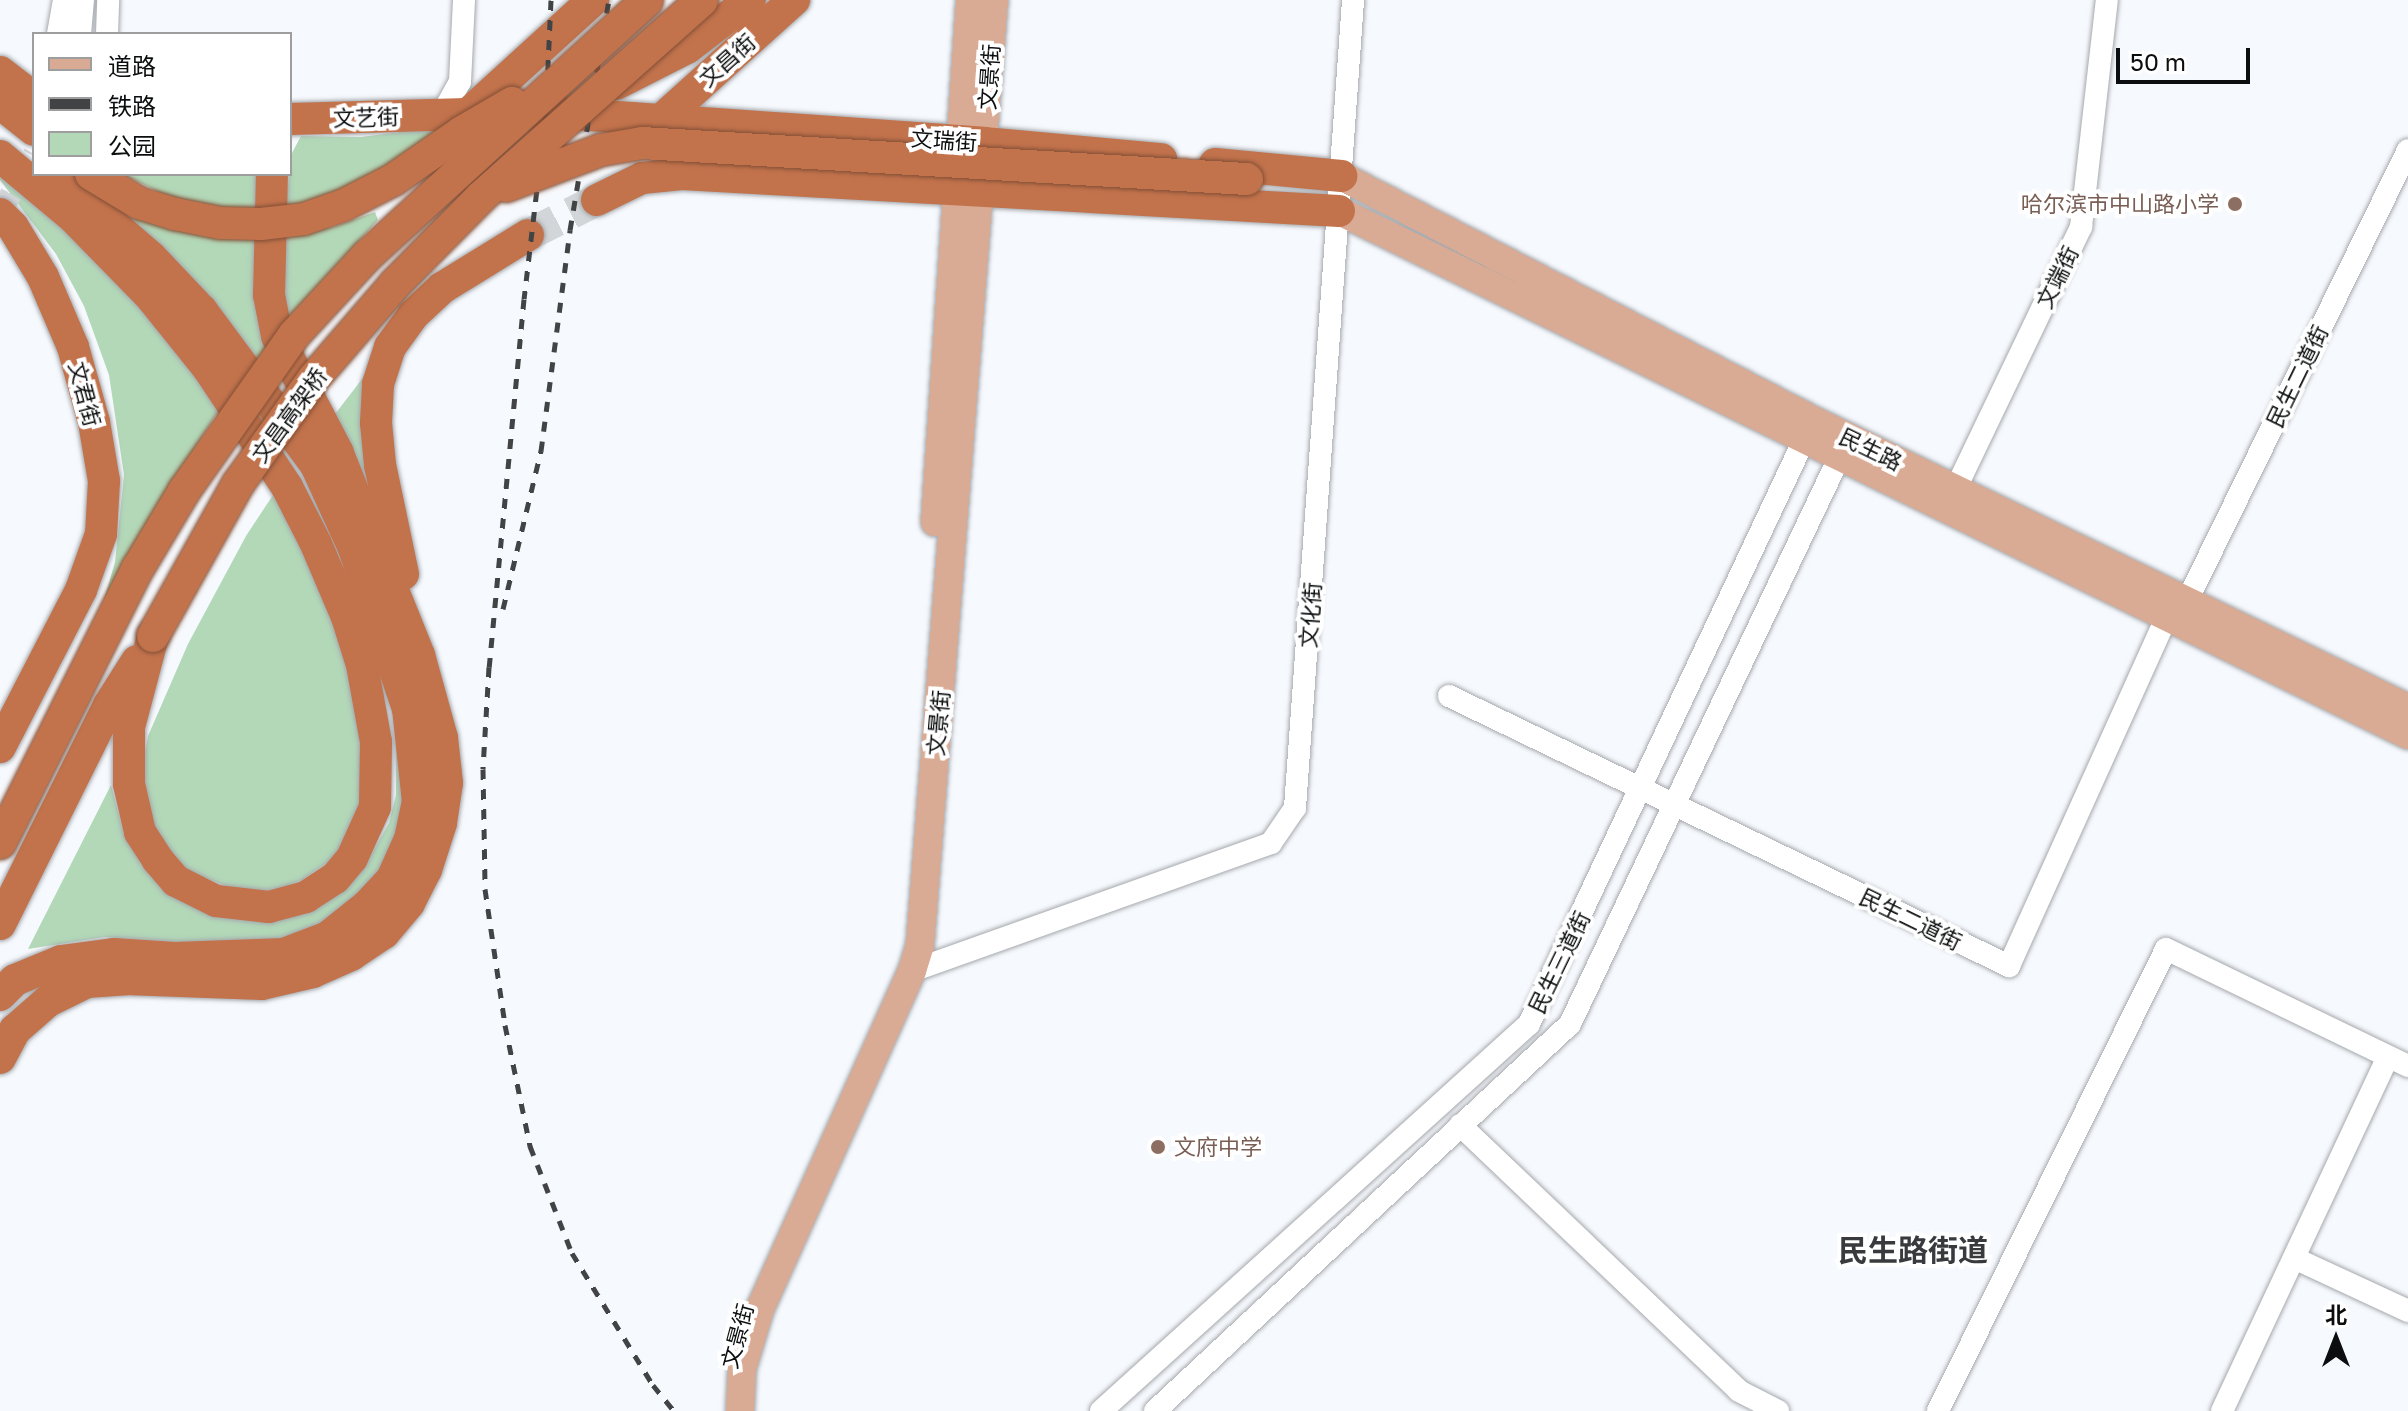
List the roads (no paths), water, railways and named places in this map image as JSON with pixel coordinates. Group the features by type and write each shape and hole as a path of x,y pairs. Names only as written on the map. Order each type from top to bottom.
{"highway":[{"path":"455,114 593,0"},
{"name":"文昌高架桥","path":"0,843 138,568 184,491 294,335 367,256 560,76 647,0"},
{"name":"文昌高架桥","path":"0,924 109,705 153,636 238,484 314,378 395,284 481,197 702,0"},
{"path":"599,92 687,48 750,0"},
{"name":"文昌街","path":"660,121 794,0"},
{"path":"94,176 139,203 190,217 220,223 261,224 304,219 344,205 393,180 462,132 560,76"},
{"path":"17,86 32,125"},
{"name":"文艺街","path":"292,119 546,112"},
{"name":"文瑞街","path":"546,112 972,142 1341,176"},
{"path":"0,131 32,156"},
{"path":"481,197 588,154 642,143 1247,179 1277,182 1301,189 1339,211"},
{"path":"0,156 73,217 151,297 208,368 287,487 316,544 359,653 376,742 375,807 352,858 335,878 306,897 269,907 216,901 176,881 158,860 140,832 129,784 129,727 153,636"},
{"path":"597,200 642,178 682,174 1339,211"},
{"path":"0,995 15,980 61,961 114,954 175,958 284,954 328,937 367,906 392,879 410,839 418,802 408,709 353,546 316,465 202,311 151,257 57,176"},
{"path":"272,176 269,295 277,336 338,453 419,655"},
{"name":"文君街","path":"0,214 13,227 43,277 73,347 94,422 104,481 101,534 81,590 0,747"},
{"path":"0,1030 42,990 126,979 262,984 313,972 351,955 384,933 409,903 426,870 441,823 447,783 442,738 419,655 380,465 376,423 378,384 390,347 413,315 442,288 528,235"},
{"path":"0,1058 15,1030 48,1001 87,982"}],"main road":[{"name":"文景街","path":"970,0 972,142"},
{"name":"文景街","path":"723,1411 727,1360 744,1304 902,951 972,142 994,0"},
{"name":"民生路","path":"1341,176 1809,429"},
{"name":"文景街","path":"740,1411 742,1369 760,1309 912,971 920,945 968,191"},
{"name":"民生路","path":"1339,211 2177,604 2408,708"},
{"name":"民生路","path":"1844,446 1955,490 2177,604 2408,735"}],"street":[{"path":"58,32 64,0"},
{"path":"80,32 83,0"},
{"path":"107,32 108,0"},
{"path":"455,114 460,82 464,0"},
{"name":"文化街","path":"912,971 1271,843 1289,823 1295,808 1353,0"},
{"name":"文端街","path":"1955,490 2081,227 2107,0"},
{"name":"民生二道街","path":"1449,696 2009,966 2177,604 2402,175 2408,150"},
{"name":"民生三道街","path":"1101,1411 1529,1024 1809,429"},
{"name":"民生三道街","path":"1155,1411 1570,1024 1844,446"},
{"path":"1938,1411 2166,949 2398,1061 2294,1258 2222,1411"},
{"path":"1460,1125 1761,1411"},
{"path":"2294,1258 2408,1311"},
{"path":"1739,1391 1778,1411"}],"tunnel":[{"path":"0,213 32,157"},
{"path":"528,235 597,200"}],"railway":[{"path":"551,0 546,112 524,299 489,667 483,769 485,889 505,1025 530,1146 572,1253 653,1385 674,1411"},
{"path":"503,609 541,451 570,230 609,0"}],"place":[{"name":"哈尔滨市中山路小学","path":"2235,204"},
{"name":"文府中学","path":"1158,1147"}],"district":[{"name":"民生路街道","path":"1913,1250"}]}
